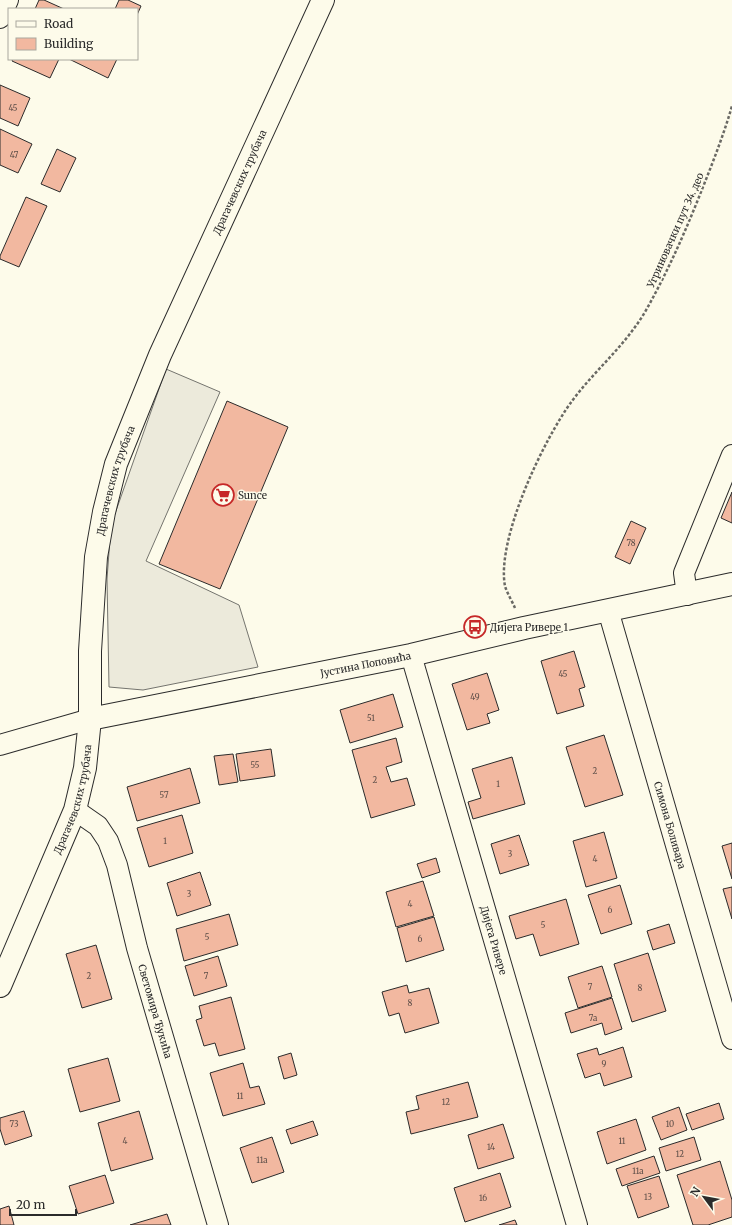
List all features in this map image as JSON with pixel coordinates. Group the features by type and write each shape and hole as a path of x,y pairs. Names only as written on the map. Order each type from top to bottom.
{"street":[{"path":"0,18 8,0"},
{"name":"Драгачевских трубача","path":"0,986 75,810 85,768 90,719 90,651 96,557 104,512 116,464 160,355 323,0"},
{"path":"687,595 684,573 732,454"},
{"name":"Јустина Поповића","path":"0,745 90,719 411,655 524,628 687,595 732,584"},
{"name":"Симона Боливара","path":"608,610 732,1039"},
{"name":"Дијега Ривере","path":"411,655 577,1225"},
{"name":"Светомира Ђукића","path":"75,810 98,826 108,841 117,865 137,948 218,1225"}],"path":[{"name":"Угриновачки пут 34. део","path":"524,628 506,586 505,559 509,535 538,458 572,402 622,346 634,330 655,294 685,232 717,153 732,106"}],"shaded area":[{"path":"166,369 220,392 146,561 239,605 258,667 143,690 109,687 107,579 111,525"}],"building":[{"path":"39,0 44,0 62,8 35,8"},
{"path":"119,0 128,0 141,6 138,13 138,8 115,8"},
{"path":"12,60 59,60 50,78"},
{"path":"71,60 117,60 108,78"},
{"path":"0,85 30,98 18,126 0,118"},
{"path":"0,129 32,144 18,173 0,165"},
{"path":"57,149 76,158 60,192 41,184"},
{"path":"26,197 47,206 19,267 0,259 0,256"},
{"name":"Sunce","path":"227,401 288,427 220,589 159,564"},
{"path":"732,492 732,523 721,518"},
{"path":"631,521 646,528 630,564 615,557"},
{"path":"574,651 585,687 579,689 584,706 557,714 541,661"},
{"path":"487,673 499,710 487,714 490,723 467,730 452,684"},
{"path":"393,694 403,727 350,743 340,710"},
{"path":"604,735 623,795 585,807 566,747"},
{"path":"396,738 402,762 386,767 391,782 407,778 415,805 371,818 352,750"},
{"path":"271,749 275,776 240,781 236,754"},
{"path":"233,754 238,782 219,785 214,756"},
{"path":"512,757 525,804 473,819 468,802 481,798 472,769"},
{"path":"190,768 200,803 137,821 127,787"},
{"path":"182,815 193,853 149,867 137,828"},
{"path":"604,832 617,878 586,887 573,841"},
{"path":"519,835 529,865 500,874 491,844"},
{"path":"732,843 732,879 722,846"},
{"path":"436,858 440,872 422,878 417,864"},
{"path":"200,872 211,905 177,916 167,883"},
{"path":"423,881 434,916 396,927 386,892"},
{"path":"620,885 632,924 601,934 588,895"},
{"path":"732,887 732,919 723,889"},
{"path":"566,899 579,944 540,956 533,934 516,939 509,916"},
{"path":"229,914 238,945 184,961 176,929"},
{"path":"434,917 444,950 406,962 397,928"},
{"path":"669,924 675,943 653,950 647,931"},
{"path":"96,945 112,999 82,1008 66,954"},
{"path":"648,953 666,1011 632,1022 614,964"},
{"path":"218,956 227,986 194,996 185,966"},
{"path":"602,966 612,997 578,1008 568,977"},
{"path":"407,985 409,993 429,988 439,1023 405,1033 399,1013 389,1016 382,992"},
{"path":"231,997 245,1049 219,1056 215,1043 204,1046 196,1020 202,1018 199,1006"},
{"path":"612,998 622,1029 605,1035 602,1023 571,1033 565,1013"},
{"path":"623,1047 632,1077 604,1086 600,1073 585,1078 577,1054 597,1048 599,1055"},
{"path":"291,1053 297,1075 284,1079 278,1057"},
{"path":"108,1058 120,1101 80,1112 68,1069"},
{"path":"243,1063 250,1088 259,1086 265,1104 223,1116 210,1073"},
{"path":"468,1082 478,1117 411,1134 406,1112 419,1109 416,1096"},
{"path":"719,1103 724,1119 692,1130 686,1114"},
{"path":"679,1107 687,1130 661,1140 652,1117"},
{"path":"24,1111 32,1136 5,1145 0,1129 0,1118"},
{"path":"139,1111 153,1159 111,1171 98,1123"},
{"path":"636,1119 646,1150 607,1164 597,1132"},
{"path":"313,1121 318,1135 291,1144 286,1130"},
{"path":"503,1124 514,1158 478,1169 468,1135"},
{"path":"272,1137 284,1172 252,1183 240,1148"},
{"path":"694,1137 701,1160 666,1171 659,1148"},
{"path":"654,1156 660,1173 622,1186 616,1169"},
{"path":"720,1161 732,1200 732,1217 708,1225 693,1225 677,1175"},
{"path":"500,1173 511,1207 465,1222 454,1188"},
{"path":"105,1175 114,1203 78,1214 69,1186"},
{"path":"659,1176 669,1207 638,1218 627,1186"},
{"path":"9,1206 14,1225 0,1225 0,1209"},
{"path":"167,1214 171,1225 130,1225"},
{"path":"515,1220 517,1225 499,1225"}],"place":[{"name":"Sunce","path":"223,495"},
{"name":"Дијега Ривере 1","path":"475,627"}]}
